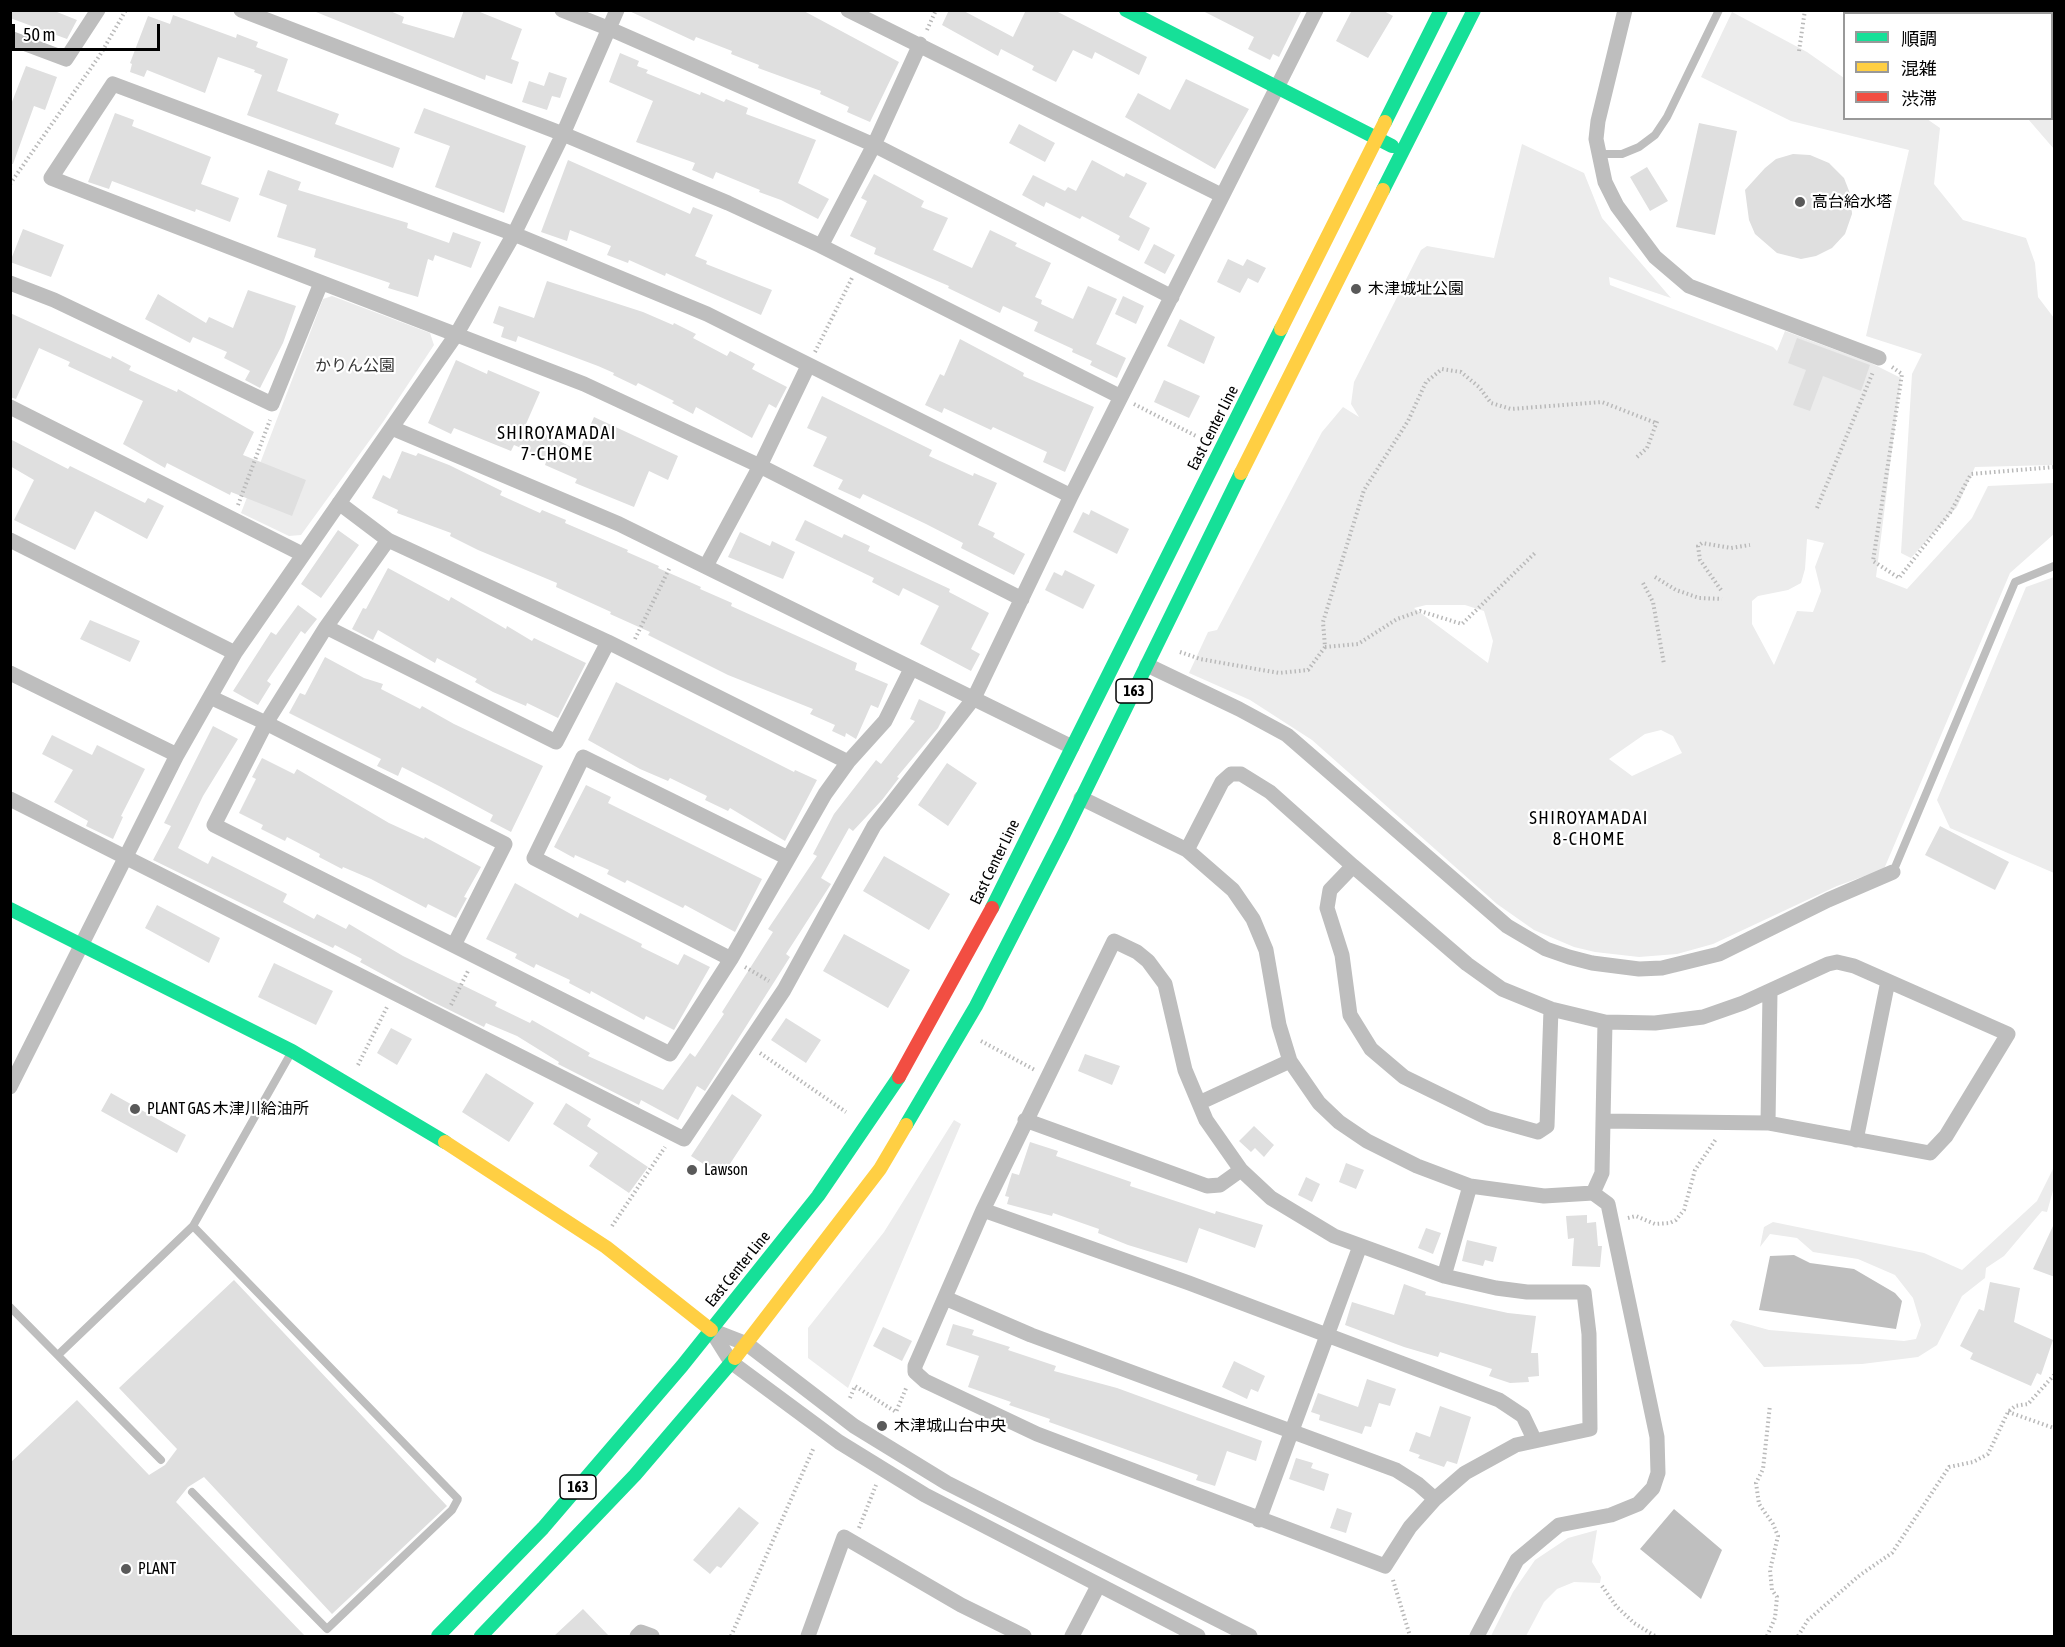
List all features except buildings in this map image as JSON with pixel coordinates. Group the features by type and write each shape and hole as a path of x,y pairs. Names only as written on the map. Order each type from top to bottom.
{"main road":[{"path":"1126,10 1403,152"},
{"name":"East Center Line","path":"438,1636 543,1528 711,1330 818,1196 911,1059 977,937 1441,10"},
{"name":"163","path":"481,1636 635,1475 747,1344 880,1169 976,1006 1474,10"},
{"path":"10,909 292,1051 417,1124 606,1247 711,1330"}],"street":[{"path":"10,38 66,58 98,10"},
{"path":"241,10 563,134 718,198 821,246 1121,397"},
{"path":"562,10 874,145 1172,297"},
{"path":"10,1087 177,755 235,653 456,335 514,234 563,134 617,10"},
{"path":"848,10 1221,195"},
{"path":"10,799 684,1139 784,990 874,826 974,698 1071,496 1316,10"},
{"path":"1625,10 1598,121 1596,139 1605,182 1617,206 1654,257 1671,273 1689,285 1879,358"},
{"path":"821,246 874,145 920,44"},
{"path":"1022,599 760,466 584,384 51,178 113,84 514,234 707,314 1071,496"},
{"path":"10,283 64,304 272,404 321,283"},
{"path":"706,566 760,466 808,366"},
{"path":"10,407 302,554"},
{"path":"392,428 620,524 678,551 911,669 1072,747"},
{"path":"339,503 388,540 608,642 848,762"},
{"path":"10,540 235,653"},
{"path":"388,540 326,627 266,723 214,825 670,1054 731,959 825,794 848,762 885,721 911,669"},
{"path":"326,627 556,742 608,642"},
{"path":"1147,665 1287,735 1507,926 1546,949 1569,957 1604,965 1639,969 1662,968 1719,954 1828,900 1893,872"},
{"path":"10,673 177,755"},
{"path":"210,697 505,844 454,945"},
{"path":"731,959 534,858 583,757 788,858"},
{"path":"1187,850 1222,782 1231,774 1241,774 1270,792 1467,964 1502,989 1551,1009 1605,1022 1655,1023 1702,1017 1770,992 1827,963 1837,962 1854,966 2008,1034 1935,1150 1925,1154 1768,1123 1603,1121"},
{"path":"1081,798 1187,850 1233,890 1253,919 1271,966 1280,1025 1290,1061 1319,1102 1353,1132 1417,1166 1470,1186 1522,1194 1593,1193 1608,1204 1657,1437 1658,1473 1653,1488 1638,1504 1611,1515 1560,1525 1517,1560 1477,1636"},
{"path":"1353,866 1330,890 1327,908 1342,955 1350,1015 1371,1049 1404,1077 1488,1118 1538,1132 1547,1126 1551,1009"},
{"path":"1114,941 1137,952 1148,961 1165,984 1174,1012 1180,1053 1199,1103 1206,1120 1241,1170 1290,1212 1334,1236 1444,1276 1507,1289 1584,1292 1589,1334 1590,1429 1534,1439 1482,1462 1435,1499 1410,1527 1385,1566 1036,1434 925,1381 915,1372 915,1366 983,1210 1114,941"},
{"path":"1856,1140 1888,981"},
{"path":"1768,1123 1770,992"},
{"path":"1593,1193 1602,1173 1605,1022"},
{"path":"1199,1103 1290,1061"},
{"path":"1025,1120 1207,1186 1220,1185 1241,1170"},
{"path":"1444,1276 1470,1186"},
{"path":"983,1210 1190,1283 1509,1404 1523,1416 1534,1439"},
{"path":"1259,1520 1360,1246"},
{"path":"945,1298 1031,1335 1396,1470 1418,1484 1435,1499"},
{"path":"711,1330 747,1344 854,1426 947,1483 1250,1636"},
{"path":"711,1330 731,1362 839,1443 925,1495 1198,1636"},
{"path":"808,1636 844,1537 961,1605 1024,1636"},
{"path":"1072,1636 1098,1586"},
{"path":"637,1636 641,1632 652,1636"}],"lane":[{"path":"1599,154 1622,154 1639,147 1655,135 1667,117 1719,10"},
{"path":"1893,872 2016,582 2055,566"},
{"path":"58,1355 193,1226 292,1051"},
{"path":"192,1492 327,1629 452,1510 458,1499 193,1226"},
{"path":"10,1307 160,1460"}],"path":[{"path":"10,184 100,55 126,10"},
{"path":"1799,51 1805,10"},
{"path":"808,366 859,265"},
{"path":"1817,508 1879,358 1902,374 1873,561 1899,578 1950,513 1971,474 2055,467"},
{"path":"1180,652 1200,659 1279,673 1308,670 1325,647 1323,622 1364,490 1408,422 1426,382 1442,369 1461,372 1479,387 1491,403 1511,409 1602,402 1657,421 1647,448 1637,457"},
{"path":"1121,397 1198,437"},
{"path":"233,519 252,463 272,416 272,404"},
{"path":"1721,590 1700,560 1698,546 1702,543 1731,548 1750,545"},
{"path":"628,653 678,551"},
{"path":"1325,647 1358,644 1397,619 1420,611 1462,624 1536,552"},
{"path":"1655,578 1676,591 1699,598 1722,599"},
{"path":"1644,583 1653,602 1664,664"},
{"path":"444,1019 476,957"},
{"path":"731,959 784,990"},
{"path":"358,1065 394,994"},
{"path":"980,1041 1047,1076"},
{"path":"748,1044 846,1112"},
{"path":"1613,1221 1636,1216 1654,1224 1670,1223 1676,1220 1684,1210 1695,1170 1714,1145 1724,1122"},
{"path":"612,1226 674,1134"},
{"path":"850,1398 855,1386 896,1412 915,1372"},
{"path":"1798,1636 1808,1620 1860,1575 1892,1553 1949,1467 1973,1462 1988,1454 2008,1412 2015,1406 2028,1404 2055,1375"},
{"path":"1767,1636 1778,1598 1772,1590 1770,1570 1778,1536 1773,1524 1759,1504 1756,1483 1763,1469 1770,1405"},
{"path":"2008,1412 2053,1426"},
{"path":"731,1636 814,1447"},
{"path":"854,1542 876,1485"},
{"path":"1385,1566 1396,1584 1410,1636"},
{"path":"1602,1586 1616,1606 1634,1623 1655,1636"}],"green space":[{"path":"1959,10 2054,11 2054,149 2029,120 2053,120 2053,12 1958,12"},
{"path":"1732,12 1807,52 1843,77 1843,120 1928,120 1940,128 1934,184 1963,220 2026,238 2035,263 2038,297 2054,318 2054,465 1975,467 1957,507 1911,558 1901,553 1912,374 1922,354 1866,336 1909,150 1791,121 1701,77"},
{"path":"1522,144 1584,173 1602,218 1671,298 1609,277 1610,285 1773,347 1777,351 1785,331 1871,363 1901,378 1876,577 1907,589 1972,518 1988,486 2054,483 2054,534 2010,573 1884,869 1837,886 1713,944 1677,954 1639,957 1574,947 1534,930 1497,904 1312,740 1250,700 1189,673 1208,632 1217,630 1322,432 1343,407 1359,417 1351,404 1354,382 1421,250 1427,246 1494,258","holes":["1807,539 1824,543 1815,567 1821,591 1813,612 1797,611 1774,665 1752,624 1752,601 1758,596 1788,590 1801,583 1805,569","1426,605 1465,605 1484,611 1493,641 1488,663 1414,608","1661,730 1673,736 1682,753 1632,776 1609,759 1645,734"]},
{"name":"かりん公園","path":"332,296 430,333 434,345 383,422 301,535 289,536 241,513 323,299"},
{"path":"2054,577 2054,873 1950,828 1937,800 2026,587"},
{"path":"954,1120 961,1124 848,1388 808,1358 808,1328 884,1232"},
{"path":"2054,1167 2054,1187 2047,1212 2042,1211 2004,1256 1986,1268 1985,1278 1962,1296 1937,1345 1918,1357 1862,1364 1764,1367 1730,1325 1733,1320 1769,1330 1904,1341 1916,1339 1921,1325 1913,1298 1895,1275 1858,1259 1813,1252 1797,1238 1770,1234 1760,1247 1764,1227 1773,1222 1924,1253 1962,1270 2037,1201"},
{"path":"1597,1530 1592,1562 1601,1577 1600,1583 1574,1582 1557,1589 1544,1602 1526,1636 1491,1636 1513,1592 1535,1560 1568,1538"}],"shaded area":[{"path":"1794,1255 1810,1263 1854,1269 1895,1293 1902,1301 1896,1329 1759,1310 1770,1256"},
{"path":"1674,1509 1722,1550 1701,1599 1640,1549"}],"traffic: fast":[{"path":"1126,10 1392,146"},
{"path":"1385,122 1441,10"},
{"path":"1383,190 1474,10"},
{"path":"992,908 1281,329"},
{"path":"906,1125 976,1006 1063,836 1241,473"},
{"path":"10,909 292,1051 445,1142"},
{"path":"438,1636 543,1528 682,1366 818,1196 899,1077"},
{"path":"481,1636 635,1475 735,1358"}],"traffic: slow":[{"path":"1281,329 1385,122"},
{"path":"1241,473 1383,190"},
{"path":"735,1358 880,1169 906,1125"},
{"path":"445,1142 606,1247 711,1330"}],"traffic: jam":[{"path":"899,1077 992,908"}],"place":[{"name":"高台給水塔","path":"1800,202"},
{"name":"木津城址公園","path":"1356,289"},
{"name":"PLANT GAS 木津川給油所","path":"135,1109"},
{"name":"Lawson","path":"692,1170"},
{"name":"木津城山台中央","path":"882,1426"},
{"name":"PLANT","path":"126,1569"}],"district":[{"name":"SHIROYAMADAI 7-CHOME","path":"557,443"},
{"name":"SHIROYAMADAI 8-CHOME","path":"1589,828"}]}
